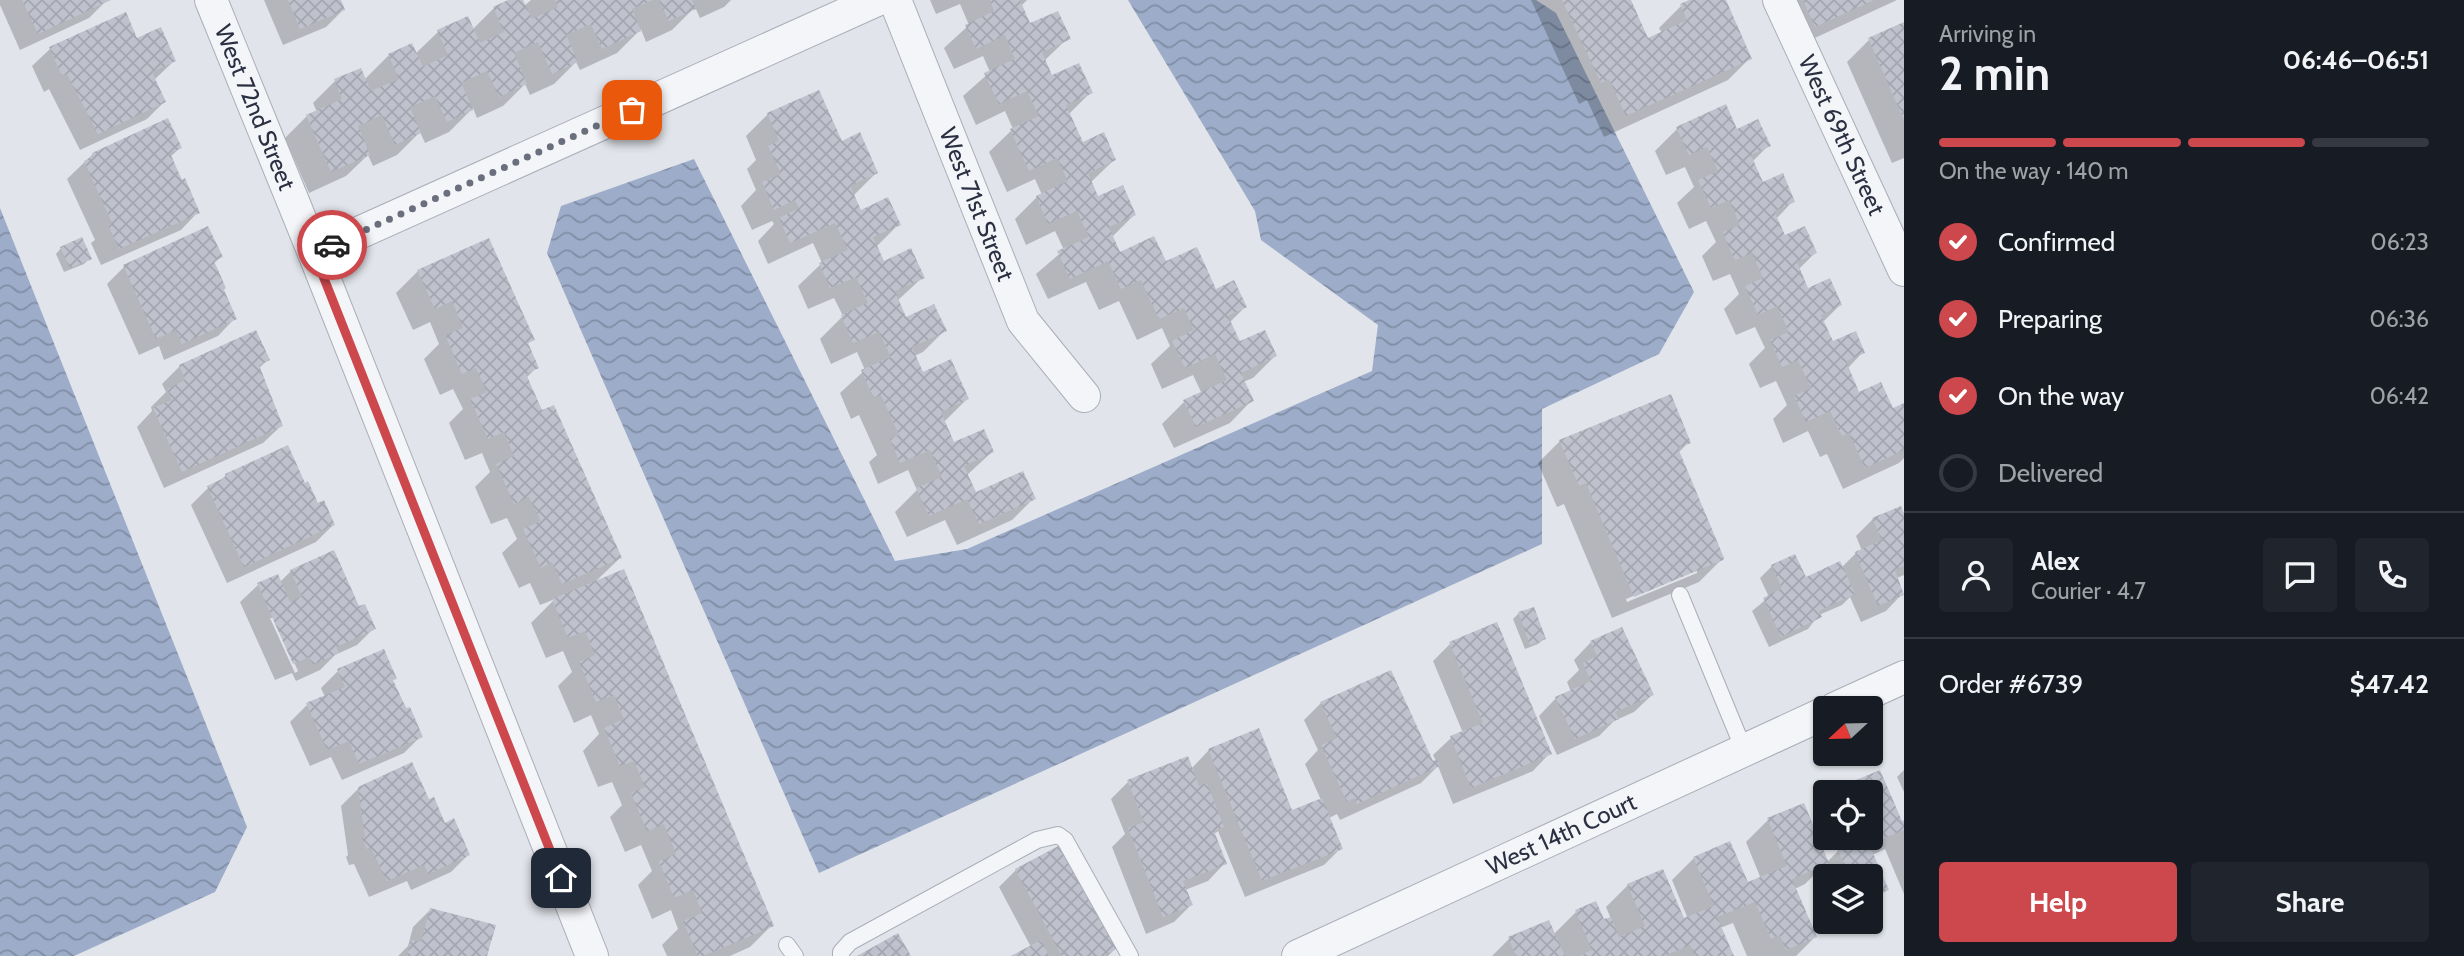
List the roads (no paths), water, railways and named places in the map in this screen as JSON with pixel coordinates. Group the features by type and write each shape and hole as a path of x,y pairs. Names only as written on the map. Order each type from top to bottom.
{"street":[{"name":"West 72nd Street","path":"211,0 592,956"},
{"path":"314,253 877,0"},
{"name":"West 71st Street","path":"895,0 1023,321 1084,396"},
{"name":"West 69th Street","path":"1779,0 1904,270"},
{"path":"1862,696 1904,677"},
{"name":"West 14th Court","path":"1298,956 1813,718"}],"lane":[{"path":"1680,595 1744,750"},
{"path":"841,956 841,952 850,942 1037,840 1058,835 1065,840 1130,956"}],"water":[{"path":"1128,0 1536,0 1556,13 1694,292 1659,354 1542,409 1542,544 819,873 547,253 561,206 694,159 895,561 967,549 1372,371 1378,325 1261,240 1255,211"},
{"path":"0,208 247,827 215,892 74,956 0,956"}]}
